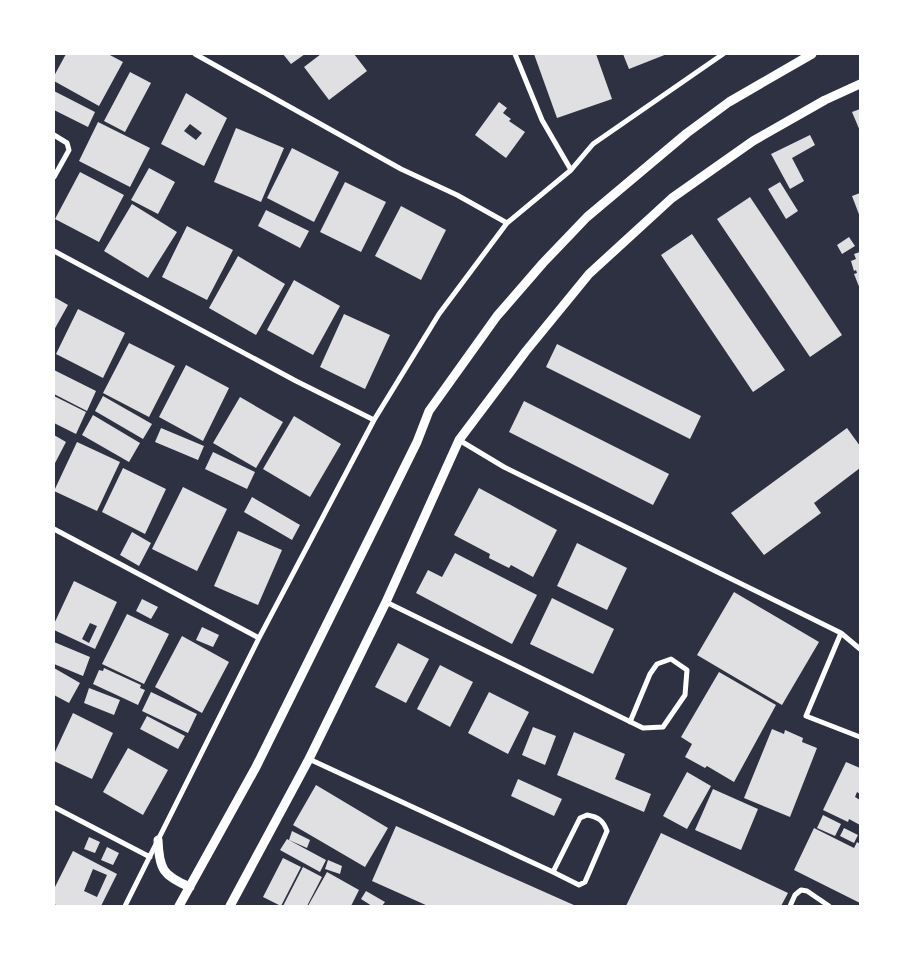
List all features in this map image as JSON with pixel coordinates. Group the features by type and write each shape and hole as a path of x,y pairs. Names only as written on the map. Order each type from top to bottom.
{"street":[{"path":"195,54 401,169 457,195 506,223"},
{"path":"515,54 542,120 571,170"},
{"path":"125,906 259,638 374,420 440,314 506,223 571,170 593,144 714,56 723,54"},
{"path":"179,906 256,767 417,442 429,411 497,316 588,217 687,133 729,102 812,54"},
{"path":"230,906 309,759 386,602 459,440 526,351 590,274 672,198 753,141 825,100 860,84"},
{"path":"54,135 67,143 69,150 54,177"},
{"path":"54,251 296,381 374,420"},
{"path":"459,440 504,468 841,633 860,649"},
{"path":"54,529 259,638"},
{"path":"386,602 630,722 643,728 663,728 685,695 686,670 671,659 657,664 650,674 630,722"},
{"path":"841,633 806,716 860,736"},
{"path":"309,759 579,885 585,882 607,831 605,824 598,817 587,815 580,818 553,872"},
{"path":"54,806 150,857"},
{"path":"158,840 159,860 163,869 176,881 190,887"},
{"path":"790,906 795,895 800,890 807,891 829,906"}],"building":[{"path":"66,54 108,54 123,62 99,106 54,81 54,76"},
{"path":"283,54 305,54 291,64"},
{"path":"321,54 354,54 367,71 329,100 304,67"},
{"path":"534,54 596,54 612,99 557,118"},
{"path":"623,54 667,54 629,69"},
{"path":"130,72 151,83 125,132 104,121"},
{"path":"54,91 95,112 88,127 54,110"},
{"path":"186,93 227,118 204,166 161,144","holes":["190,124 202,133 196,140 184,131"]},
{"path":"499,102 507,108 503,113 511,119 509,121 525,132 506,158 475,135"},
{"path":"860,109 860,131 852,112"},
{"path":"98,122 150,148 130,187 79,161"},
{"path":"236,128 284,148 261,202 214,182"},
{"path":"810,135 815,145 792,158 804,181 790,189 771,154"},
{"path":"292,148 339,172 314,222 267,198"},
{"path":"149,168 175,182 158,214 131,200"},
{"path":"80,172 124,195 99,242 55,219"},
{"path":"345,182 386,202 361,252 320,232"},
{"path":"780,182 798,211 786,219 768,189"},
{"path":"860,193 860,217 852,196"},
{"path":"750,197 842,335 810,357 717,219"},
{"path":"132,204 177,232 148,278 104,251"},
{"path":"401,206 446,230 421,280 375,256"},
{"path":"266,210 309,231 300,248 258,226"},
{"path":"187,226 233,250 207,300 162,277"},
{"path":"692,234 785,370 753,392 661,255"},
{"path":"849,237 855,246 842,254 837,245"},
{"path":"860,252 860,289 854,274 857,273 856,270 854,271 851,261 856,259 854,254"},
{"path":"238,256 285,284 256,335 209,308"},
{"path":"294,280 340,306 313,355 267,330"},
{"path":"54,297 68,305 54,330"},
{"path":"78,309 125,333 103,378 56,354"},
{"path":"344,314 390,335 365,389 320,367"},
{"path":"129,343 175,366 149,417 103,393"},
{"path":"557,344 701,416 690,439 546,367"},
{"path":"186,365 229,388 203,441 159,417"},
{"path":"54,370 96,391 87,411 54,394"},
{"path":"54,396 86,412 76,434 54,423"},
{"path":"103,396 152,424 143,439 95,411"},
{"path":"240,397 283,422 256,468 213,443"},
{"path":"524,401 669,474 653,505 509,432"},
{"path":"93,415 140,443 129,462 82,435"},
{"path":"294,416 341,444 310,497 263,469"},
{"path":"161,428 204,446 198,460 155,442"},
{"path":"847,428 860,446 860,468 814,503 821,513 764,555 731,513"},
{"path":"54,435 66,442 54,465"},
{"path":"77,442 120,462 97,511 54,491"},
{"path":"213,452 255,472 247,489 205,469"},
{"path":"123,468 166,489 145,534 102,512"},
{"path":"183,487 227,509 197,571 152,549"},
{"path":"479,488 557,530 533,577 511,565 509,568 489,558 490,554 454,535"},
{"path":"252,497 300,525 292,540 244,512"},
{"path":"238,531 282,550 258,605 214,586"},
{"path":"132,532 151,543 139,566 120,555"},
{"path":"577,543 627,568 607,610 557,586"},
{"path":"455,553 537,595 512,644 416,593 428,570 442,577"},
{"path":"74,581 117,602 95,649 54,630 54,624","holes":["90,623 97,626 89,643 82,639"]},
{"path":"734,592 819,642 782,705 697,655"},
{"path":"552,598 614,629 593,674 530,644"},
{"path":"142,599 158,607 151,619 136,611"},
{"path":"127,614 169,634 144,684 102,664"},
{"path":"202,627 219,635 213,647 196,640"},
{"path":"182,636 229,662 202,713 155,687"},
{"path":"54,642 90,657 83,676 54,664"},
{"path":"398,643 429,659 406,703 375,687"},
{"path":"440,665 473,682 450,727 417,709"},
{"path":"54,668 80,683 69,703 54,695"},
{"path":"104,668 141,685 140,688 145,690 138,705 93,684 99,670 103,671"},
{"path":"719,672 776,705 734,782 707,766 705,768 685,757 692,744 681,737"},
{"path":"89,688 120,700 114,715 84,703"},
{"path":"151,692 197,714 188,733 142,711"},
{"path":"489,692 529,712 508,754 468,733"},
{"path":"73,713 113,733 92,779 54,761 54,754"},
{"path":"147,716 185,736 178,749 140,729"},
{"path":"533,727 556,736 545,765 522,755"},
{"path":"772,729 784,734 785,730 803,738 802,742 817,748 790,817 744,798"},
{"path":"574,732 625,754 615,779 651,794 644,812 557,775"},
{"path":"128,748 168,770 143,815 103,792"},
{"path":"846,762 860,768 860,794 857,792 855,797 860,800 860,825 849,819 848,822 823,810"},
{"path":"687,772 711,786 687,829 663,816"},
{"path":"518,779 562,799 554,816 511,796"},
{"path":"316,785 388,828 365,867 293,825"},
{"path":"713,789 758,809 741,850 695,830"},
{"path":"823,815 841,824 835,836 817,828"},
{"path":"396,826 576,906 428,906 372,881"},
{"path":"814,828 854,848 857,842 860,844 860,903 794,870"},
{"path":"844,828 858,835 854,843 840,836"},
{"path":"292,831 310,840 307,848 289,840"},
{"path":"661,833 788,893 781,906 626,906"},
{"path":"89,837 100,842 95,853 84,849"},
{"path":"287,839 326,860 320,872 280,850"},
{"path":"107,847 119,853 113,865 101,860"},
{"path":"73,851 117,874 101,906 58,906 54,904 54,889","holes":["93,869 107,875 97,897 84,891"]},
{"path":"283,858 301,867 281,906 263,897"},
{"path":"328,860 342,866 340,874 325,869"},
{"path":"303,867 322,877 307,906 283,906"},
{"path":"327,872 359,890 351,906 308,906"},
{"path":"366,891 385,902 382,906 372,906 361,899"}]}
